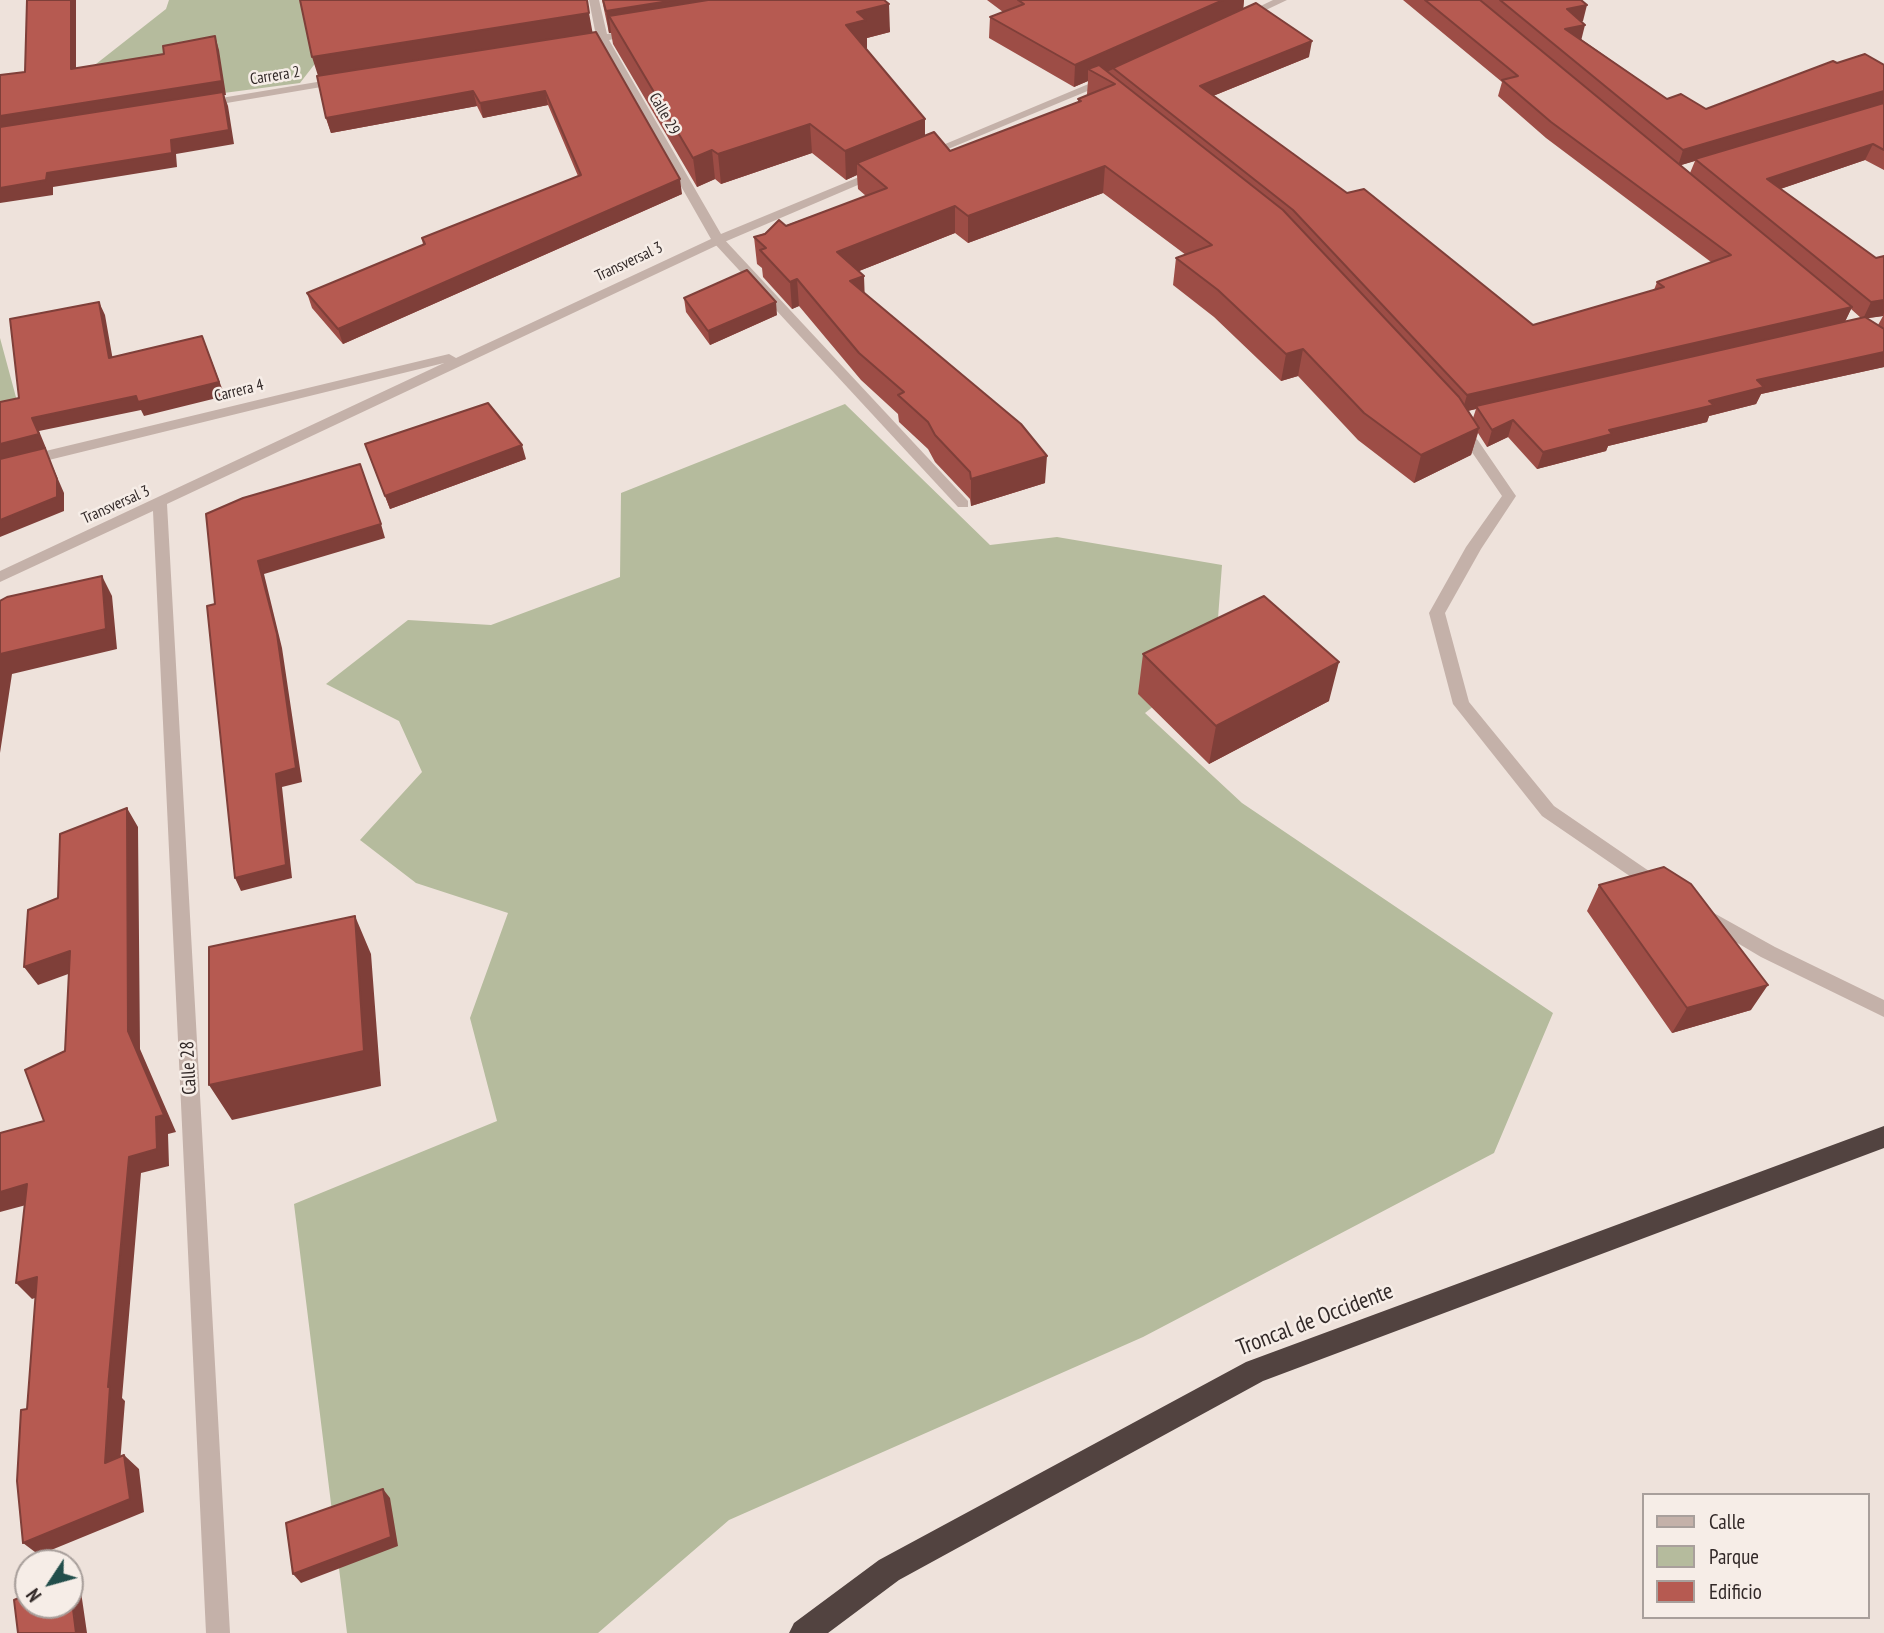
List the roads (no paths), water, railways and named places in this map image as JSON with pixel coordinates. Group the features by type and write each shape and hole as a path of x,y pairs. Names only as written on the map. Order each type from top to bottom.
{"highway":[{"name":"Troncal de Occidente","path":"804,1633 888,1570 1255,1371 1884,1137"}],"street":[{"name":"Calle 29","path":"594,0 602,38 718,240 963,504"},
{"path":"1233,22 1282,0"},
{"path":"561,45 643,32"},
{"name":"Transversal 3","path":"0,577 718,240 902,164 1104,88 1123,72"},
{"name":"Carrera 2","path":"192,106 356,79"},
{"name":"Carrera 4","path":"0,467 486,349"},
{"path":"1459,416 1508,496 1474,547 1437,613 1461,704 1548,811 1678,899 1768,952 1884,1009"},
{"name":"Calle 28","path":"160,504 218,1633"}]}
